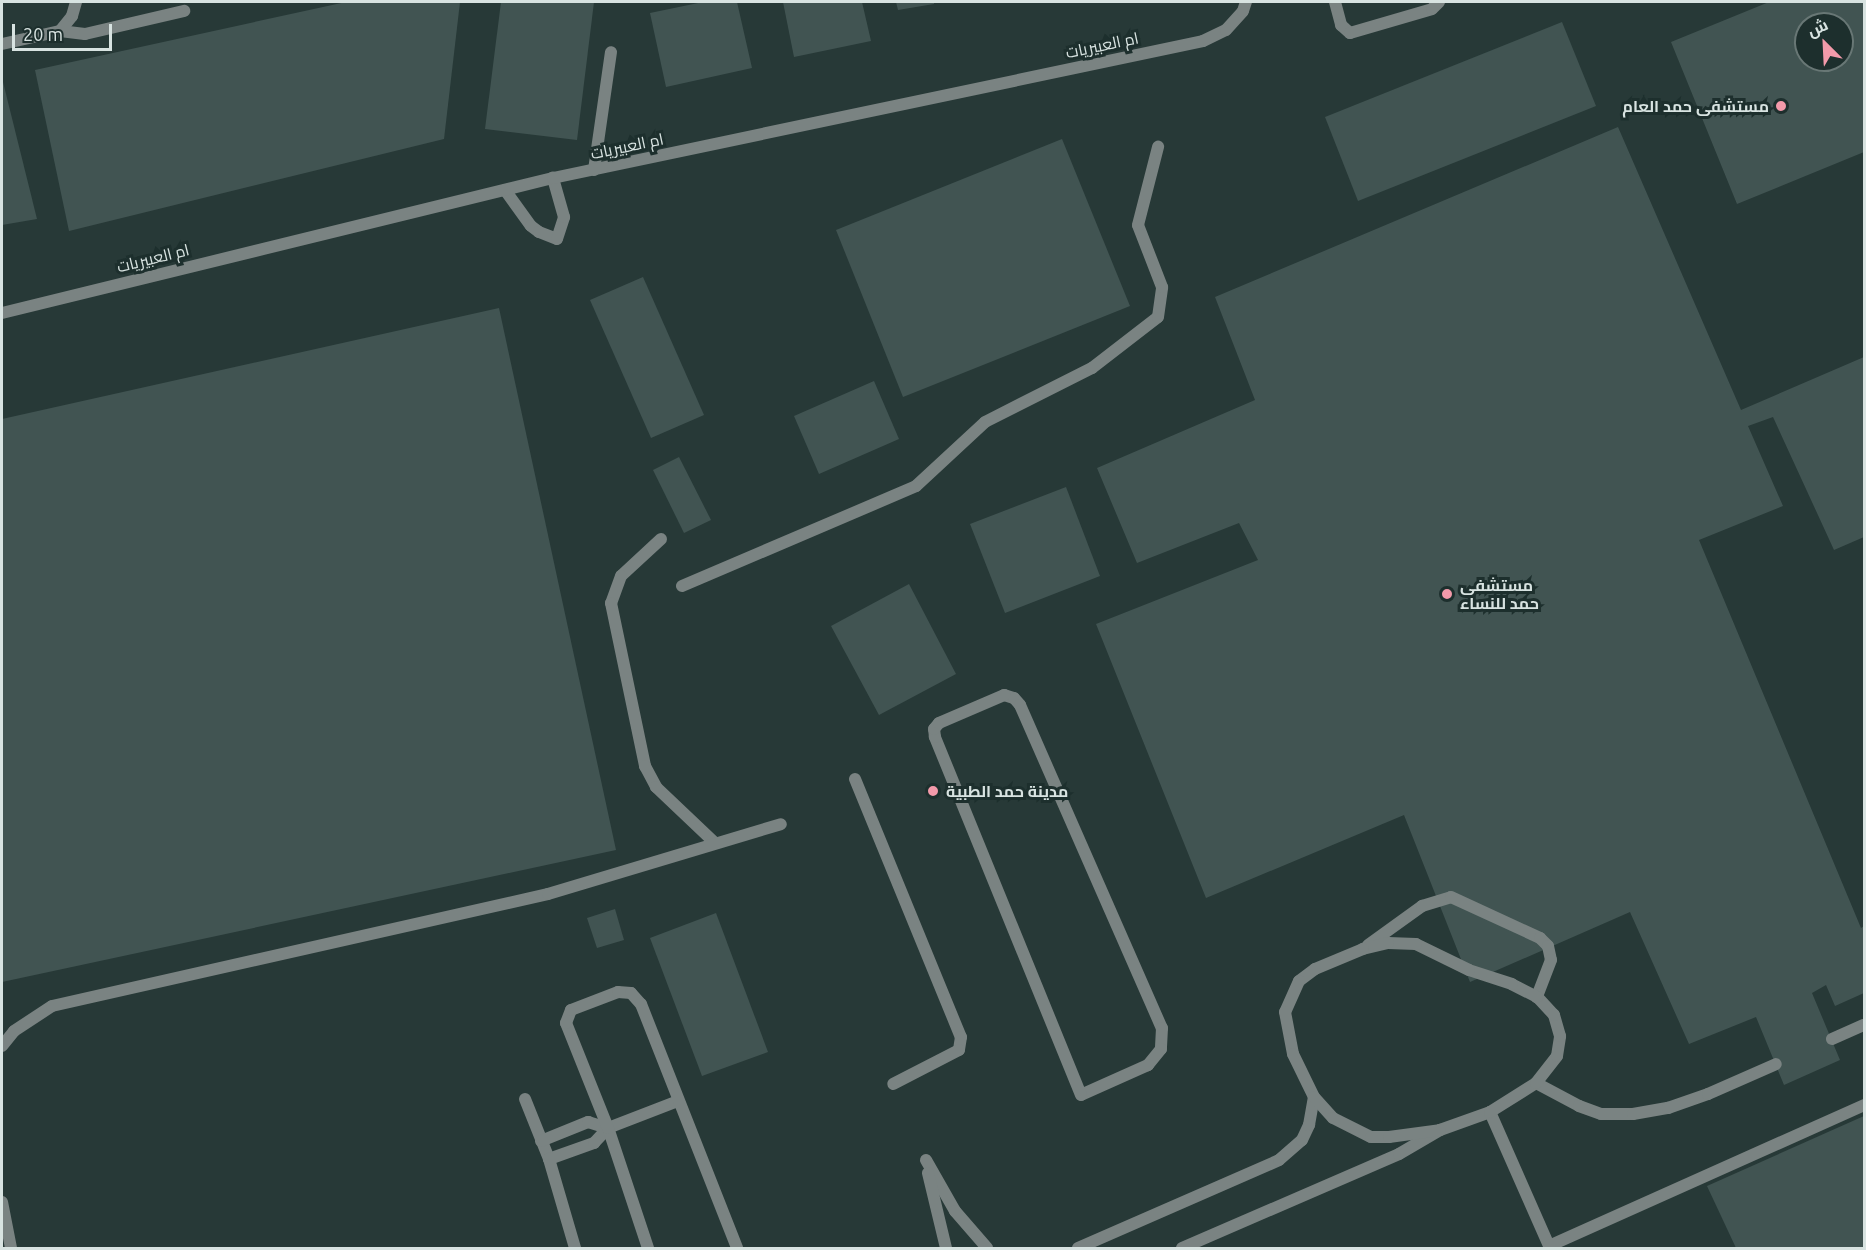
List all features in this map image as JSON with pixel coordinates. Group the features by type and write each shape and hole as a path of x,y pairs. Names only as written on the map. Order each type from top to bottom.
{"street":[{"path":"60,30 72,16 76,2"},
{"name":"ام العبيريات","path":"2,313 553,178 1203,40 1226,30 1243,10 1246,2"},
{"path":"1335,2 1341,25 1350,33 1432,9 1439,2"},
{"path":"2,44 60,30 86,34 184,11"},
{"path":"594,170 611,52"},
{"path":"682,586 916,486 985,422 1092,368 1158,317 1162,287 1138,225 1158,147"},
{"path":"505,190 531,226 557,239 564,217 553,178"},
{"path":"661,539 621,576 611,603 645,766 656,787 715,843"},
{"path":"1004,696 1014,698 1020,705 1162,1028 1161,1049 1148,1065 1081,1095 935,737 934,729 939,723 1004,696"},
{"path":"855,779 961,1037 958,1050 893,1084"},
{"path":"2,1046 14,1031 52,1006 548,894 781,824"},
{"path":"1363,949 1422,906 1451,897 1540,938 1548,946 1551,960 1537,997"},
{"path":"1182,1248 1399,1154 1440,1130 1490,1112 1536,1083 1557,1056 1560,1036 1554,1015 1537,997 1512,984 1469,970 1416,944 1388,943 1363,949 1315,969 1299,981 1291,994 1285,1012 1287,1031 1301,1076 1314,1097 1333,1118 1371,1137 1389,1137 1440,1130"},
{"path":"648,1248 608,1128 566,1023 571,1010 618,992 631,993 641,1004 737,1248"},
{"path":"1832,1039 1864,1025"},
{"path":"1536,1083 1601,1114 1633,1114 1668,1108 1708,1094 1776,1064"},
{"path":"1078,1248 1279,1160 1302,1140 1309,1125 1314,1097"},
{"path":"525,1099 549,1159 575,1248"},
{"path":"549,1159 594,1143 608,1128 678,1101"},
{"path":"1490,1112 1549,1247 1864,1105"},
{"path":"541,1141 588,1122 608,1128"},
{"path":"946,1248 926,1160 955,1211 987,1248"},
{"path":"2,1202 11,1248"}],"building":[{"path":"346,2 460,2 444,139 69,231 35,70"},
{"path":"501,2 594,2 577,140 485,129"},
{"path":"703,2 737,2 752,68 666,87 650,13"},
{"path":"783,2 862,2 871,41 794,57"},
{"path":"896,2 934,2 934,4 898,10"},
{"name":"مستشفى حمد العام","path":"1769,2 1864,2 1864,152 1737,204 1671,42"},
{"path":"1562,22 1596,106 1358,201 1325,117"},
{"path":"2,78 37,219 2,225"},
{"name":"مستشفى حمد للنساء","path":"1618,127 1741,410 1864,357 1864,537 1834,550 1773,417 1748,426 1783,506 1699,540 1861,928 1864,926 1864,993 1835,1006 1826,985 1812,993 1840,1060 1784,1085 1756,1017 1689,1044 1630,912 1470,982 1404,815 1206,898 1096,624 1258,560 1239,523 1137,563 1097,468 1255,400 1215,297"},
{"path":"1062,139 1130,306 903,397 836,230"},
{"path":"643,277 704,415 651,438 590,300"},
{"path":"499,308 616,850 2,982 2,419"},
{"path":"874,381 899,439 819,474 794,416"},
{"path":"679,457 711,520 684,533 653,470"},
{"path":"1066,487 1100,576 1005,613 970,524"},
{"path":"909,584 956,674 879,715 831,626"},
{"path":"615,909 624,940 597,948 587,918"},
{"path":"716,913 768,1052 702,1076 650,938"},
{"path":"1864,1116 1864,1248 1736,1248 1707,1186"}],"place":[{"name":"مستشفى حمد العام","path":"1781,106"},
{"name":"مستشفى حمد للنساء","path":"1447,594"},
{"name":"مدينة حمد الطبية","path":"933,791"}]}
